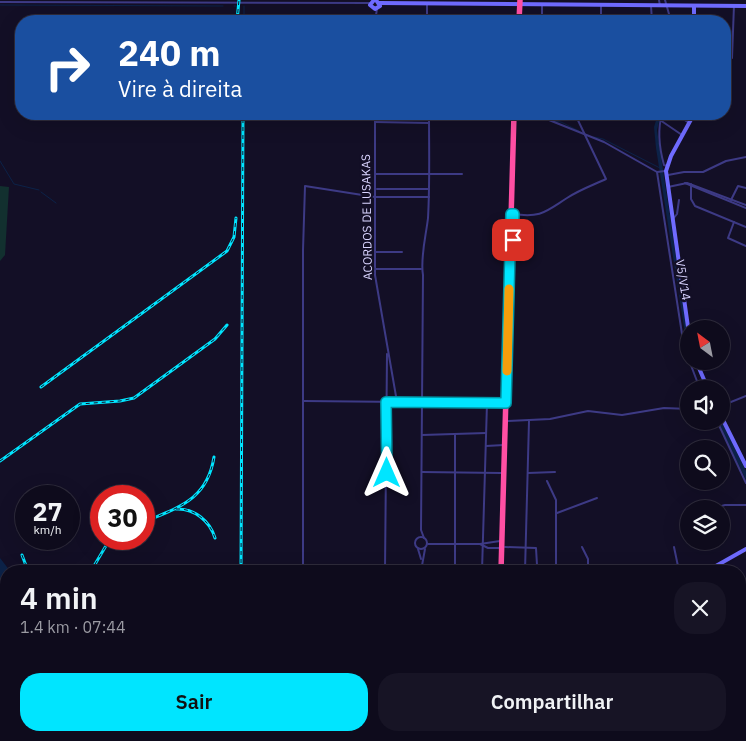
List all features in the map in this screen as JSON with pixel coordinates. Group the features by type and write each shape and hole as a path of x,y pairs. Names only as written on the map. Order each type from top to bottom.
{"highway":[{"path":"518,15 519,2"},
{"path":"503,565 504,445 507,421 506,403 516,120"},
{"path":"503,545 512,214"}],"street":[{"path":"659,0 660,6"},
{"path":"665,0 670,15"},
{"path":"0,2 225,1 361,4 374,2 388,4 440,2 519,2 542,4 593,2 601,5 746,6"},
{"path":"374,2 378,8"},
{"path":"374,2 375,15"},
{"path":"375,15 378,8 388,4"},
{"path":"427,4 427,15"},
{"path":"542,4 542,15"},
{"path":"601,5 601,15"},
{"path":"651,6 652,15"},
{"path":"694,6 694,15"},
{"path":"732,58 734,6"},
{"path":"549,120 604,142 658,172 666,168 691,120"},
{"path":"512,214 534,216 545,213 566,198 606,179 578,120"},
{"path":"660,120 682,135"},
{"path":"660,120 660,142 666,168 671,220 687,320"},
{"path":"685,120 689,123"},
{"path":"375,122 429,123 429,197 421,269 423,275 422,530 428,544"},
{"name":"ACORDOS DE LUSAKAS","path":"375,122 375,269 388,350"},
{"path":"666,176 684,172 703,172 726,160 746,157"},
{"name":"V5/V14","path":"658,172 684,347 697,380"},
{"path":"376,174 462,174"},
{"path":"667,187 691,185 746,207"},
{"path":"691,185 746,207"},
{"path":"691,185 691,199 695,206 746,227"},
{"path":"303,565 305,186 375,197 429,197"},
{"path":"731,200 738,186 746,188"},
{"path":"376,189 429,189"},
{"path":"671,220 677,214 679,200"},
{"path":"734,222 728,238 746,246"},
{"path":"375,252 402,252"},
{"path":"375,269 421,269"},
{"path":"388,350 397,402"},
{"path":"385,565 388,350"},
{"path":"730,402 746,396"},
{"path":"304,400 506,403"},
{"path":"482,565 487,403"},
{"path":"507,421 557,418 588,411 622,415 664,408 680,409"},
{"path":"529,421 526,565 556,565 556,500 547,481"},
{"path":"721,430 746,483"},
{"path":"728,430 746,466"},
{"path":"422,435 486,433"},
{"path":"454,435 454,565"},
{"path":"486,446 504,445"},
{"path":"422,472 504,473"},
{"path":"528,473 555,472"},
{"path":"557,513 597,498"},
{"path":"730,505 746,505"},
{"path":"421,565 418,549 415,544 422,530"},
{"path":"418,538 424,538"},
{"path":"428,544 484,543 536,548 536,565"},
{"path":"421,561 428,544"},
{"path":"480,544 484,547 503,545"},
{"path":"582,547 588,559 588,565"},
{"path":"674,547 678,565"},
{"path":"418,549 425,548"},
{"path":"718,565 746,549"}],"green space":[{"path":"0,186 9,187 5,255 0,261"}],"water":[{"path":"656,120 660,120 657,130 686,320 683,320 654,127"},
{"path":"721,430 726,430 746,471 746,480 730,447 730,440 726,440"},
{"path":"0,558 5,565 0,565"}],"waterway":[{"path":"0,5 223,6"},
{"path":"244,6 244,15"},
{"path":"553,121 561,122 579,131"},
{"path":"594,137 603,139 660,168"},
{"path":"0,161 14,184 39,190"},
{"path":"41,192 56,203"}],"railway":[{"path":"238,15 239,0"},
{"path":"241,565 243,120"},
{"path":"41,387 227,251 234,237 236,218"},
{"path":"0,461 80,404 134,398 215,339 227,325"},
{"path":"155,518 180,506 198,493 210,472 214,457"},
{"path":"176,509 195,513 205,521 215,538"},
{"path":"95,565 103,550"},
{"path":"22,555 26,565"}],"slow traffic":[{"path":"507,371 509,289"}],"route":[{"path":"387,473 386,402 506,403 511,214 514,214 513,240"}]}
